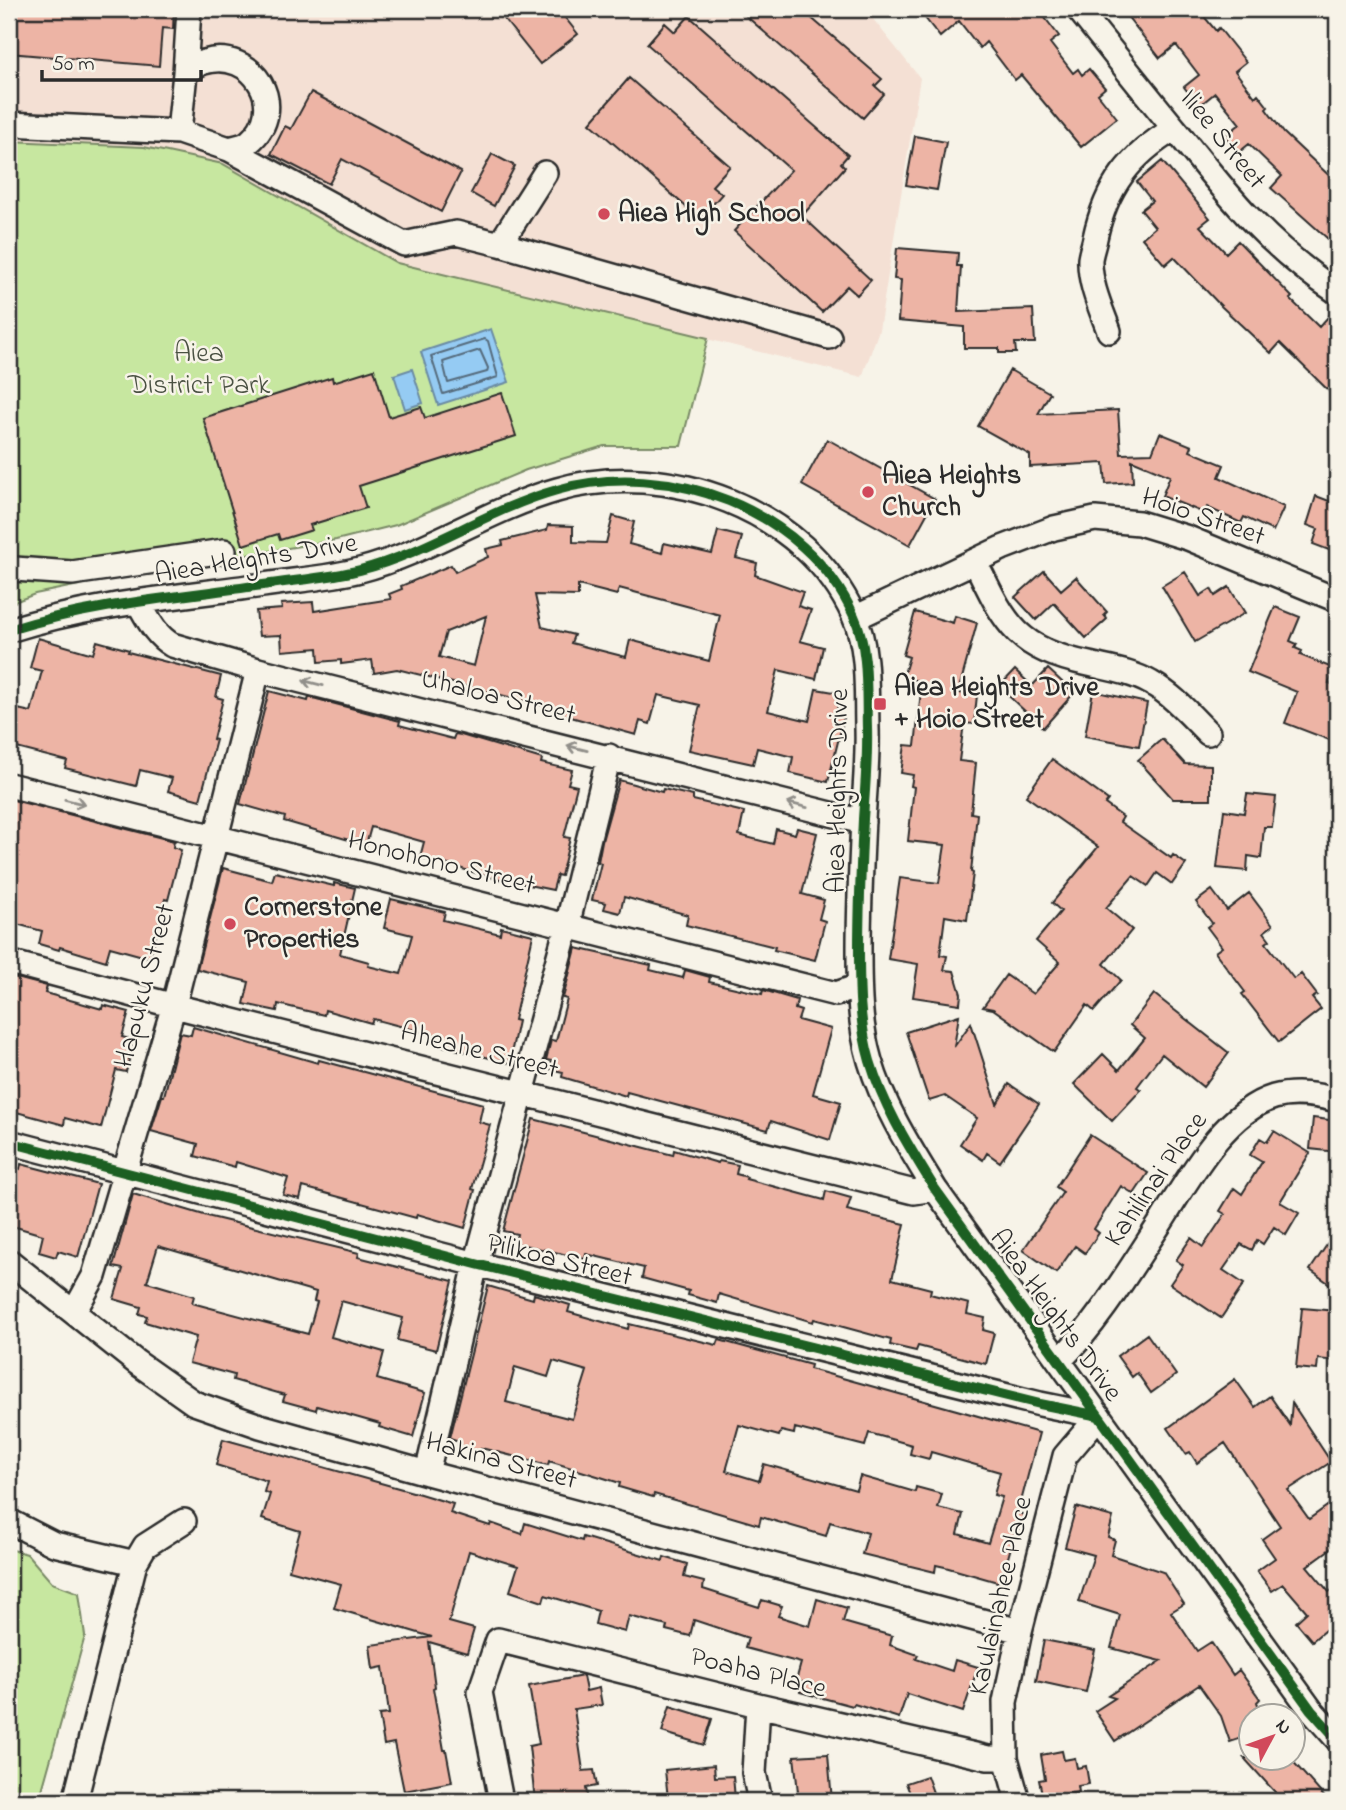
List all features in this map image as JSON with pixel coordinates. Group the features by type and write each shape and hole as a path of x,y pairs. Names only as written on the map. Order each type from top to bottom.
{"street":[{"path":"179,132 189,9"},
{"name":"Iliee Street","path":"1079,9 1229,197 1265,236 1312,276 1337,292"},
{"path":"185,73 201,62 218,60 238,63 253,72 263,86 267,106 264,125 247,144 229,149"},
{"path":"9,124 179,132 229,149 404,244 456,233 500,243 829,337"},
{"path":"1109,331 1096,296 1090,259 1099,217 1116,179 1154,140 1174,129"},
{"path":"500,243 545,173"},
{"name":"Aiea Heights Drive","path":"9,630 79,611 361,569 445,537 516,503 560,489 603,481 652,482 686,488 727,500 764,517 796,540 828,572 855,618 863,649 868,734 859,986 862,1026 883,1098 935,1189 1311,1710 1337,1738"},
{"name":"Hoio Street","path":"855,618 975,561 1054,528 1095,519 1139,523 1188,538 1337,600"},
{"path":"9,572 15,569 72,573 224,551"},
{"path":"975,561 996,606 1024,639 1044,650 1129,673 1151,683 1170,696 1209,733"},
{"name":"Uhaloa Street","path":"138,602 153,628 162,639 172,645 258,670 609,756 863,822"},
{"name":"Hapuku Street","path":"74,1312 94,1276 174,1005 258,670"},
{"path":"427,1473 476,1264 567,926 609,756"},
{"name":"Honohono Street","path":"9,785 836,994 859,986"},
{"name":"Aheahe Street","path":"9,962 914,1192 935,1189"},
{"name":"Kahilinai Place","path":"1060,1360 1075,1346 1135,1261 1206,1152 1223,1132 1242,1115 1274,1097 1311,1093 1337,1100"},
{"name":"Pilikoa Street","path":"9,1142 476,1264 1040,1404 1099,1416"},
{"name":"Hakina Street","path":"9,1261 136,1362 194,1404 260,1426 427,1473 1020,1631"},
{"name":"Kaulainahee Place","path":"1018,1801 1006,1758 1005,1702 1020,1631 1065,1456 1099,1416"},
{"path":"9,1521 54,1544 135,1563"},
{"path":"75,1801 135,1563 145,1546 184,1521"},
{"name":"Poaha Place","path":"500,1801 480,1692 498,1640 758,1705 988,1758 1006,1758"},
{"path":"758,1705 754,1773 760,1801"}],"shaded area":[{"name":"Aiea High School","path":"9,9 865,9 920,78 879,330 862,377 397,263 223,164 144,147 9,141"}],"green space":[{"name":"Aiea District Park","path":"9,141 144,147 223,164 397,263 708,338 681,446 604,446 526,470 396,525 336,540 133,574 35,594 9,604"},
{"path":"9,1549 27,1554 52,1583 79,1593 85,1636 39,1801 9,1801"}],"water":[{"path":"491,329 509,382 438,405 421,352"},
{"path":"412,369 423,403 405,409 394,375"}],"building":[{"path":"9,9 174,9 173,29 162,28 159,66 9,53"},
{"path":"496,9 558,9 578,34 540,64"},
{"path":"738,9 801,9 882,79 875,86 884,94 863,118"},
{"path":"937,9 1038,9 1059,36 1050,43 1073,73 1078,69 1082,75 1089,69 1105,88 1098,94 1117,118 1081,147 1021,75 1015,80 986,42 980,48 959,21 940,37 925,18"},
{"path":"1136,9 1198,9 1216,31 1219,28 1246,62 1235,71 1255,97 1258,94 1284,133 1337,183 1337,247 1271,188 1282,176 1249,144 1238,153 1225,136 1240,124 1215,93 1199,106 1184,87 1199,75 1176,45 1160,58 1127,16"},
{"path":"689,16 848,155 841,163 845,167 802,216 871,280 857,295 847,286 822,312 734,231 791,170 647,44 665,23 675,32"},
{"path":"629,78 730,166 712,186 722,194 700,219 590,123"},
{"path":"311,92 461,172 441,212 342,159 329,184 271,154 285,126 291,129"},
{"path":"915,136 946,142 937,190 906,185"},
{"path":"492,154 515,166 494,206 471,193"},
{"path":"1162,161 1210,218 1200,226 1226,253 1238,241 1319,327 1337,307 1337,399 1280,343 1271,353 1174,257 1165,265 1142,238 1155,227 1141,210 1152,201 1137,182"},
{"path":"897,248 958,253 957,266 961,266 958,312 1033,309 1035,343 1015,343 1016,353 999,353 999,348 964,348 964,327 898,321 901,280 894,279"},
{"path":"374,369 389,417 421,407 425,418 502,393 516,436 359,486 366,508 310,525 312,530 280,540 278,534 243,545 203,418 332,377 333,382"},
{"path":"1010,370 1050,393 1038,414 1118,410 1121,454 1152,453 1160,433 1192,446 1190,451 1224,465 1219,477 1284,507 1273,531 1244,517 1241,523 1207,507 1204,513 1162,496 1170,476 1132,460 1133,482 1106,484 1104,463 1030,467 1030,455 978,426"},
{"name":"Aiea Heights Church","path":"827,439 935,499 910,545 802,485"},
{"path":"1316,496 1337,504 1337,553 1313,544 1318,529 1307,525"},
{"path":"613,516 634,522 629,544 662,553 664,543 712,554 718,531 742,537 736,558 757,563 755,575 803,592 798,606 811,610 800,641 823,647 816,679 778,670 768,711 809,721 816,689 840,693 836,716 844,717 828,782 790,773 793,757 757,748 753,764 689,750 700,705 658,695 650,724 640,721 636,735 560,714 561,710 397,669 374,673 372,660 341,664 341,660 319,662 318,648 282,651 281,635 259,636 256,611 282,609 281,604 313,602 314,611 391,599 389,594 402,589 401,586 451,565 455,572 488,557 486,549 503,545 502,541 547,530 548,525 573,526 573,542 606,543","holes":["578,585 617,595 619,588 720,615 709,661 630,640 626,657 571,643 574,635 542,627 535,595 578,596","486,616 474,666 439,657 446,632"]},
{"path":"1044,571 1061,590 1076,577 1107,612 1104,615 1107,619 1086,638 1054,603 1036,620 1015,597"},
{"path":"1185,572 1200,596 1211,589 1215,596 1229,587 1245,613 1195,642 1162,586"},
{"path":"1275,607 1300,617 1290,641 1297,644 1295,648 1302,651 1300,655 1335,669 1329,683 1337,686 1337,727 1332,741 1285,723 1297,692 1248,672"},
{"path":"915,612 953,623 955,616 977,623 958,693 977,695 974,724 964,723 959,761 976,763 971,813 977,814 973,873 967,920 945,916 940,955 947,956 944,970 954,971 961,994 960,1004 913,997 918,964 888,959 900,878 939,883 945,845 908,841 913,775 901,773 905,745 915,746 922,682 903,677 909,657 903,655"},
{"path":"38,638 93,654 97,641 129,650 128,652 221,676 216,697 223,699 213,739 216,740 200,800 168,791 172,778 140,770 136,786 65,768 67,761 9,746 9,707 31,712 42,671 30,668"},
{"path":"1048,669 1074,693 1043,728 999,687 1015,670 1032,686"},
{"path":"269,691 308,701 309,697 400,721 399,725 453,739 455,734 461,735 542,759 541,763 572,770 568,784 577,786 564,837 570,838 561,876 557,875 553,890 494,878 420,857 424,842 371,827 366,845 284,821 285,817 240,804"},
{"path":"1093,691 1147,703 1139,746 1085,736"},
{"path":"1162,739 1185,764 1211,765 1211,799 1173,799 1138,760"},
{"path":"1052,759 1108,800 1105,804 1123,817 1120,822 1171,858 1173,855 1186,864 1172,884 1157,873 1148,886 1133,876 1106,908 1132,930 1104,964 1121,980 1094,1011 1087,1005 1054,1052 993,1009 983,1007 1006,975 1033,994 1060,962 1036,941 1061,911 1052,903 1098,847 1026,796"},
{"path":"619,780 662,792 663,789 693,796 693,800 744,812 739,835 773,844 776,829 795,834 797,828 817,833 802,894 824,900 819,919 825,921 815,960 686,925 688,915 624,897 620,913 604,909 606,903 592,900 601,863 598,862 602,841"},
{"path":"1247,794 1276,797 1272,827 1264,827 1261,858 1248,856 1247,871 1217,868 1224,810 1244,813"},
{"path":"9,799 174,841 173,847 181,850 150,958 110,947 106,961 60,947 59,950 39,944 42,931 9,922"},
{"path":"223,868 272,881 275,872 334,886 334,883 355,888 340,954 369,962 368,966 401,974 412,935 384,928 391,899 445,912 443,920 500,934 501,927 533,935 514,1020 518,1021 509,1063 443,1046 445,1038 373,1019 371,1023 325,1010 324,1015 278,1004 277,1011 244,1004 249,982 197,969"},
{"path":"1212,890 1227,910 1249,893 1273,925 1264,932 1270,940 1266,943 1294,979 1301,974 1317,995 1312,998 1321,1009 1279,1042 1242,994 1245,992 1215,952 1222,947 1207,927 1212,923 1196,902"},
{"path":"576,948 651,965 650,970 683,978 685,970 710,977 709,982 762,994 763,990 797,1000 795,1009 801,1011 798,1020 831,1029 813,1094 841,1102 830,1140 771,1121 768,1130 627,1092 626,1096 562,1077 563,1072 550,1069 552,1061 546,1060 551,1040 556,1041 567,999 563,998"},
{"path":"9,976 47,986 45,993 102,1009 103,1005 129,1012 122,1037 134,1040 126,1072 116,1070 101,1128 65,1118 64,1125 9,1110"},
{"path":"1154,994 1229,1053 1203,1087 1162,1054 1137,1087 1141,1090 1112,1121 1074,1084 1103,1054 1119,1070 1145,1038 1130,1025"},
{"path":"959,1015 954,1047 971,1023 997,1104 1009,1084 1039,1104 1000,1162 987,1153 983,1160 960,1144 977,1118 945,1096 929,1101 906,1032"},
{"path":"193,1027 318,1063 319,1060 483,1104 479,1122 490,1125 472,1189 475,1190 465,1228 417,1214 416,1218 303,1187 300,1199 283,1195 288,1178 236,1162 235,1167 195,1156 198,1144 151,1131 164,1096 180,1033 191,1035"},
{"path":"1313,1118 1337,1121 1337,1152 1310,1149"},
{"path":"533,1119 673,1155 674,1150 718,1163 738,1165 736,1174 747,1177 746,1179 824,1200 826,1191 851,1198 847,1210 905,1224 892,1279 931,1289 930,1294 969,1304 967,1314 985,1318 983,1330 994,1333 986,1364 918,1346 916,1351 890,1345 891,1340 814,1319 813,1322 719,1294 717,1303 688,1295 689,1291 642,1278 644,1268 586,1254 585,1259 515,1243 517,1234 503,1231"},
{"path":"1274,1131 1310,1153 1280,1202 1299,1213 1286,1235 1274,1227 1263,1244 1257,1240 1252,1250 1241,1244 1223,1270 1244,1284 1221,1318 1170,1284 1183,1265 1176,1260 1191,1238 1203,1247 1225,1214 1220,1211 1234,1188 1242,1194 1262,1162 1250,1155 1260,1138 1267,1142"},
{"path":"1090,1135 1148,1173 1134,1194 1121,1186 1094,1229 1099,1233 1085,1253 1075,1246 1056,1273 1023,1250 1063,1192 1056,1187"},
{"path":"21,1164 98,1184 78,1257 58,1251 56,1257 39,1252 43,1235 9,1225 9,1209 14,1191 9,1189 9,1165 20,1169"},
{"path":"133,1194 211,1217 359,1253 358,1257 453,1281 436,1350 397,1340 403,1318 341,1301 331,1337 384,1352 377,1379 425,1393 413,1437 379,1427 380,1424 317,1406 316,1410 283,1401 285,1395 233,1380 234,1375 189,1363 196,1337 145,1322 147,1316 139,1314 141,1307 114,1299 123,1269 113,1267","holes":["158,1246 316,1292 314,1301 317,1302 308,1334 192,1303 194,1296 147,1282"]},
{"path":"1337,1230 1337,1289 1310,1270"},
{"path":"488,1286 533,1299 534,1294 570,1305 568,1312 628,1329 629,1324 717,1345 719,1340 811,1365 810,1369 1039,1433 1018,1513 1025,1515 1021,1530 1016,1529 1001,1583 936,1565 935,1572 862,1554 868,1533 830,1522 826,1536 761,1517 759,1525 654,1494 653,1497 619,1487 620,1483 549,1461 548,1465 481,1448 480,1452 458,1446 459,1441 450,1438","holes":["553,1361 587,1371 572,1419 506,1402 515,1367 548,1377","739,1425 779,1436 781,1431 794,1434 795,1428 865,1446 869,1433 912,1445 910,1454 929,1459 931,1452 1000,1472 994,1495 1002,1497 988,1543 958,1534 963,1514 938,1508 942,1494 916,1487 915,1492 860,1476 856,1490 764,1464 759,1481 726,1471"]},
{"path":"1302,1308 1337,1311 1337,1361 1318,1359 1317,1370 1296,1368"},
{"path":"1147,1334 1176,1375 1151,1393 1137,1373 1132,1377 1117,1356"},
{"path":"1235,1379 1255,1407 1270,1396 1290,1425 1292,1403 1331,1462 1288,1490 1309,1519 1337,1499 1337,1544 1307,1566 1329,1592 1337,1586 1337,1620 1312,1641 1296,1622 1307,1612 1283,1584 1272,1591 1257,1571 1275,1558 1262,1539 1280,1526 1225,1443 1197,1463 1190,1452 1186,1454 1168,1428"},
{"path":"223,1439 453,1504 450,1513 490,1526 491,1523 522,1534 525,1523 582,1541 583,1537 663,1561 664,1557 687,1564 684,1577 704,1582 703,1589 759,1607 762,1600 782,1606 778,1616 810,1626 817,1599 847,1608 843,1622 892,1636 890,1645 918,1655 916,1659 952,1671 955,1660 978,1667 963,1712 907,1694 899,1718 854,1704 853,1706 800,1692 802,1682 796,1681 801,1663 745,1648 748,1638 694,1620 690,1636 666,1630 667,1626 629,1616 625,1632 595,1624 598,1611 545,1595 543,1602 510,1591 518,1566 469,1551 449,1622 474,1629 467,1653 429,1642 433,1688 452,1782 404,1791 394,1743 384,1745 379,1715 389,1714 383,1667 373,1669 370,1645 432,1637 334,1608 341,1584 289,1570 300,1531 262,1519 270,1494 264,1492 267,1481 216,1465"},
{"path":"1076,1507 1113,1517 1108,1537 1115,1540 1111,1555 1163,1572 1184,1604 1171,1612 1197,1651 1211,1642 1233,1675 1239,1670 1260,1699 1257,1702 1238,1702 1238,1739 1230,1742 1221,1716 1199,1685 1115,1741 1095,1711 1115,1698 1108,1696 1161,1661 1111,1648 1120,1615 1079,1602 1094,1555 1065,1547"},
{"path":"1044,1640 1095,1650 1086,1692 1036,1681"},
{"path":"583,1676 586,1691 599,1688 602,1705 574,1709 583,1771 594,1770 597,1786 586,1788 588,1801 535,1801 529,1746 539,1744 529,1686"},
{"path":"670,1706 712,1719 704,1745 662,1732"},
{"path":"1062,1751 1064,1760 1075,1758 1077,1768 1086,1766 1089,1784 1078,1786 1079,1792 1043,1798 1039,1780 1045,1779 1041,1755"},
{"path":"828,1754 832,1801 799,1801 794,1756"},
{"path":"714,1765 715,1777 733,1776 735,1799 703,1801 702,1796 668,1799 665,1770"},
{"path":"1257,1772 1302,1772 1328,1801 1283,1801"},
{"path":"927,1776 936,1801 913,1801 906,1783"}],"cycle path":[{"path":"9,630 103,608 360,570 410,553 532,498 599,482 643,481 687,488 729,501 768,521 803,547 832,579 854,616 862,642 867,751 860,900 860,991 866,1047 883,1095 898,1127 935,1189 1311,1710 1337,1739"},
{"path":"9,1142 476,1264 1040,1404 1099,1416"}],"place":[{"name":"Aiea High School","path":"604,214"},
{"name":"Aiea Heights Church","path":"868,492"},
{"name":"Aiea Heights Drive + Hoio Street","path":"880,704"},
{"name":"Cornerstone Properties","path":"230,924"}]}
